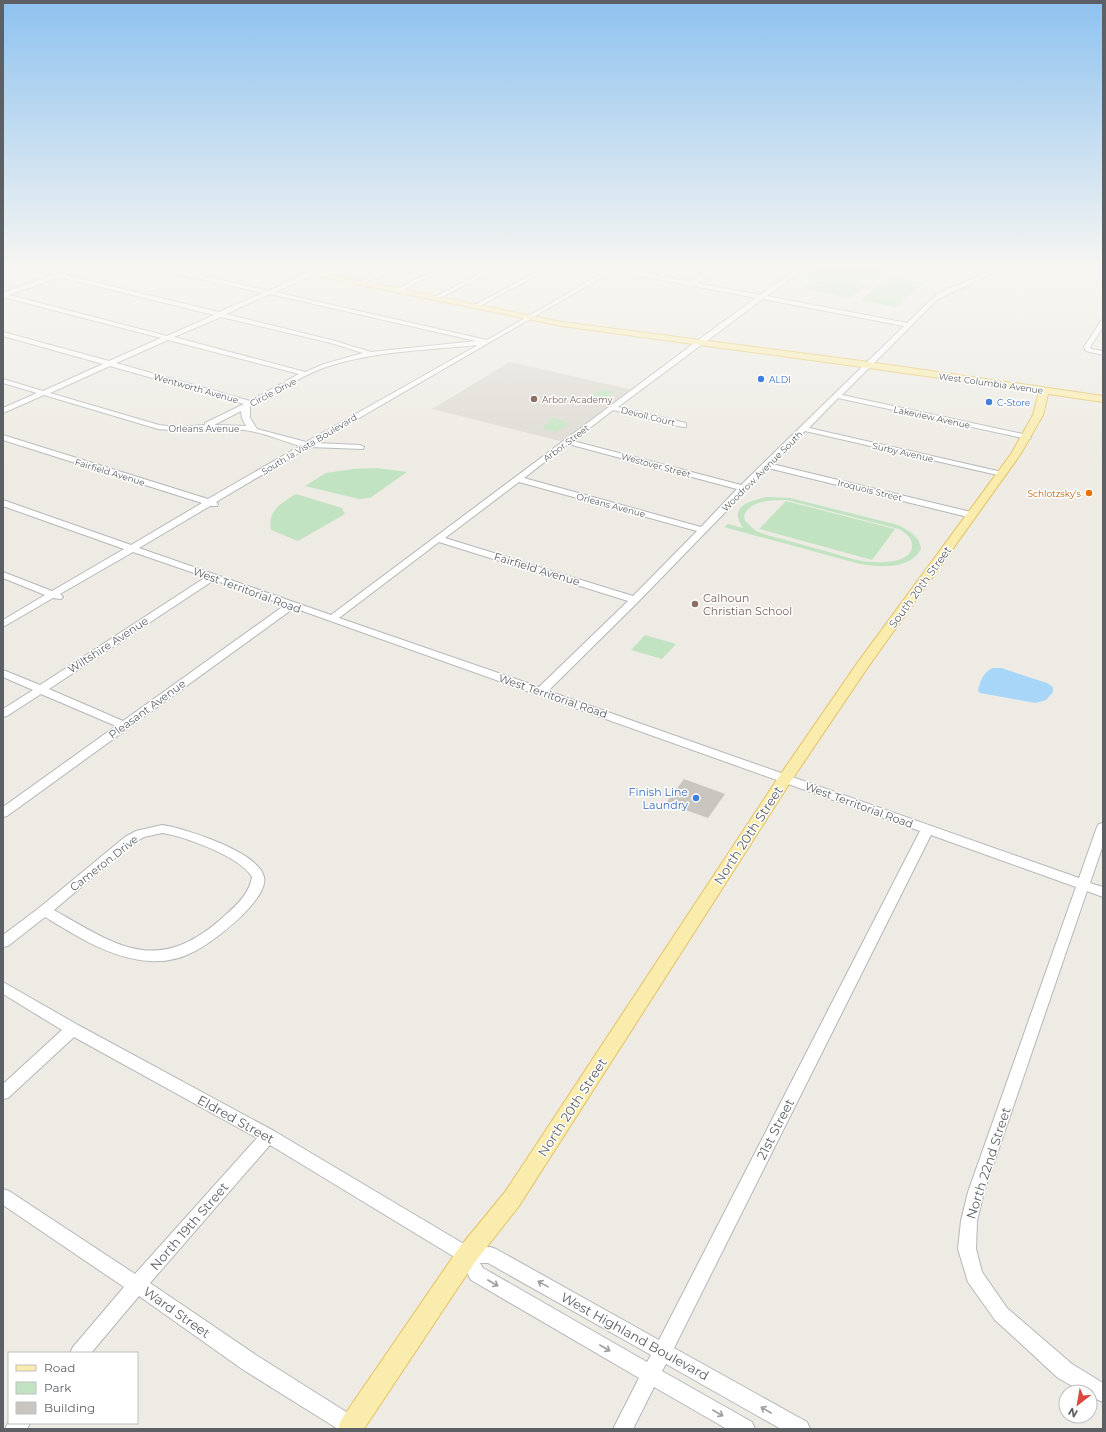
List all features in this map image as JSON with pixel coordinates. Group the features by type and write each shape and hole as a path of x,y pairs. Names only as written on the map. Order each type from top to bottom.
{"main road":[{"name":"West Columbia Avenue","path":"641,335 868,365 1103,399"},
{"name":"South 20th Street","path":"785,778 868,658 1002,474 1027,437 1044,396 1044,390"},
{"name":"North 20th Street","path":"351,1428 467,1255 512,1199 785,778"}],"street":[{"name":"Wentworth Avenue","path":"6,335 248,404"},
{"path":"155,335 306,374"},
{"path":"3,411 174,335"},
{"path":"303,335 366,352 370,356"},
{"path":"456,335 488,342"},
{"name":"South la Vista Boulevard","path":"57,596 311,446 481,349 488,342 500,335"},
{"name":"Arbor Street","path":"331,619 614,408 709,335"},
{"name":"Woodrow Avenue South","path":"540,692 635,600 743,488 899,335"},
{"path":"1094,335 1086,347 1088,350 1103,353"},
{"name":"Circle Drive","path":"253,429 248,423 245,415 245,407 248,404 306,374 326,366 370,356 488,342"},
{"name":"Orleans Avenue","path":"3,381 158,427 177,428 222,426 253,429 311,446 360,447"},
{"name":"Lakeview Avenue","path":"837,396 1027,437"},
{"path":"204,427 248,404"},
{"name":"Devoll Court","path":"614,408 683,425"},
{"name":"Surby Avenue","path":"804,429 1002,474"},
{"name":"Fairfield Avenue","path":"3,437 214,504"},
{"name":"Westover Street","path":"568,442 743,488"},
{"name":"Iroquois Street","path":"768,465 972,515"},
{"name":"Orleans Avenue","path":"518,479 703,530"},
{"name":"West Territorial Road","path":"3,503 785,778 1103,892"},
{"name":"Fairfield Avenue","path":"439,539 635,600"},
{"path":"3,575 57,596"},
{"name":"Wiltshire Avenue","path":"3,714 213,577"},
{"path":"3,624 57,596"},
{"path":"3,632 57,596"},
{"name":"Pleasant Avenue","path":"3,813 292,605"},
{"path":"3,673 124,726"},
{"name":"North 22nd Street","path":"1103,827 976,1192 969,1221 967,1249 974,1276 1002,1314 1066,1371 1103,1393"},
{"name":"Cameron Drive","path":"3,942 44,912 129,840 150,831 162,830 186,834 248,864 256,871 258,878 257,886 249,899 227,921 198,943 174,954 150,956 130,953 108,945 44,912"},
{"name":"21st Street","path":"623,1429 927,830"},
{"name":"Eldred Street","path":"3,987 73,1029 268,1136 467,1255"},
{"path":"3,1093 73,1029"},
{"name":"North 19th Street","path":"80,1352 268,1136"},
{"name":"Ward Street","path":"3,1196 249,1362 351,1428"},
{"path":"467,1255 477,1274 745,1429"},
{"name":"West Highland Boulevard","path":"467,1255 490,1255 800,1429"}],"shaded area":[{"name":"Arbor Academy","path":"510,362 633,390 564,442 432,409"}],"green space":[{"path":"605,389 615,392 596,403 588,402 583,399"},
{"path":"552,418 570,424 556,432 542,429"},
{"path":"377,468 407,472 370,498 359,499 305,486 326,473 353,469"},
{"path":"296,494 342,508 345,514 298,541 271,530 271,518 276,508"},
{"path":"767,497 790,498 898,525 916,537 919,541 921,549 916,556 902,564 894,566 868,565 724,527 728,524 743,528 739,521 739,510 754,500","holes":["787,500 899,529 911,540 911,552 900,559 892,561 868,562 756,531 745,521 744,515 752,506 762,502"]},
{"path":"786,501 895,529 872,560 759,529"},
{"path":"645,635 676,644 662,659 631,650"}],"water":[{"path":"993,668 1001,668 1047,683 1053,687 1053,692 1046,700 1036,703 980,693 978,690 983,677 987,671"}],"building":[{"name":"Finish Line Laundry","path":"684,779 725,794 708,818 666,803"}],"place":[{"name":"ALDI","path":"761,379"},
{"name":"Arbor Academy","path":"534,399"},
{"name":"C-Store","path":"989,402"},
{"name":"Schlotzsky's","path":"1089,493"},
{"name":"Calhoun Christian School","path":"695,604"},
{"name":"Finish Line Laundry","path":"696,798"}]}
